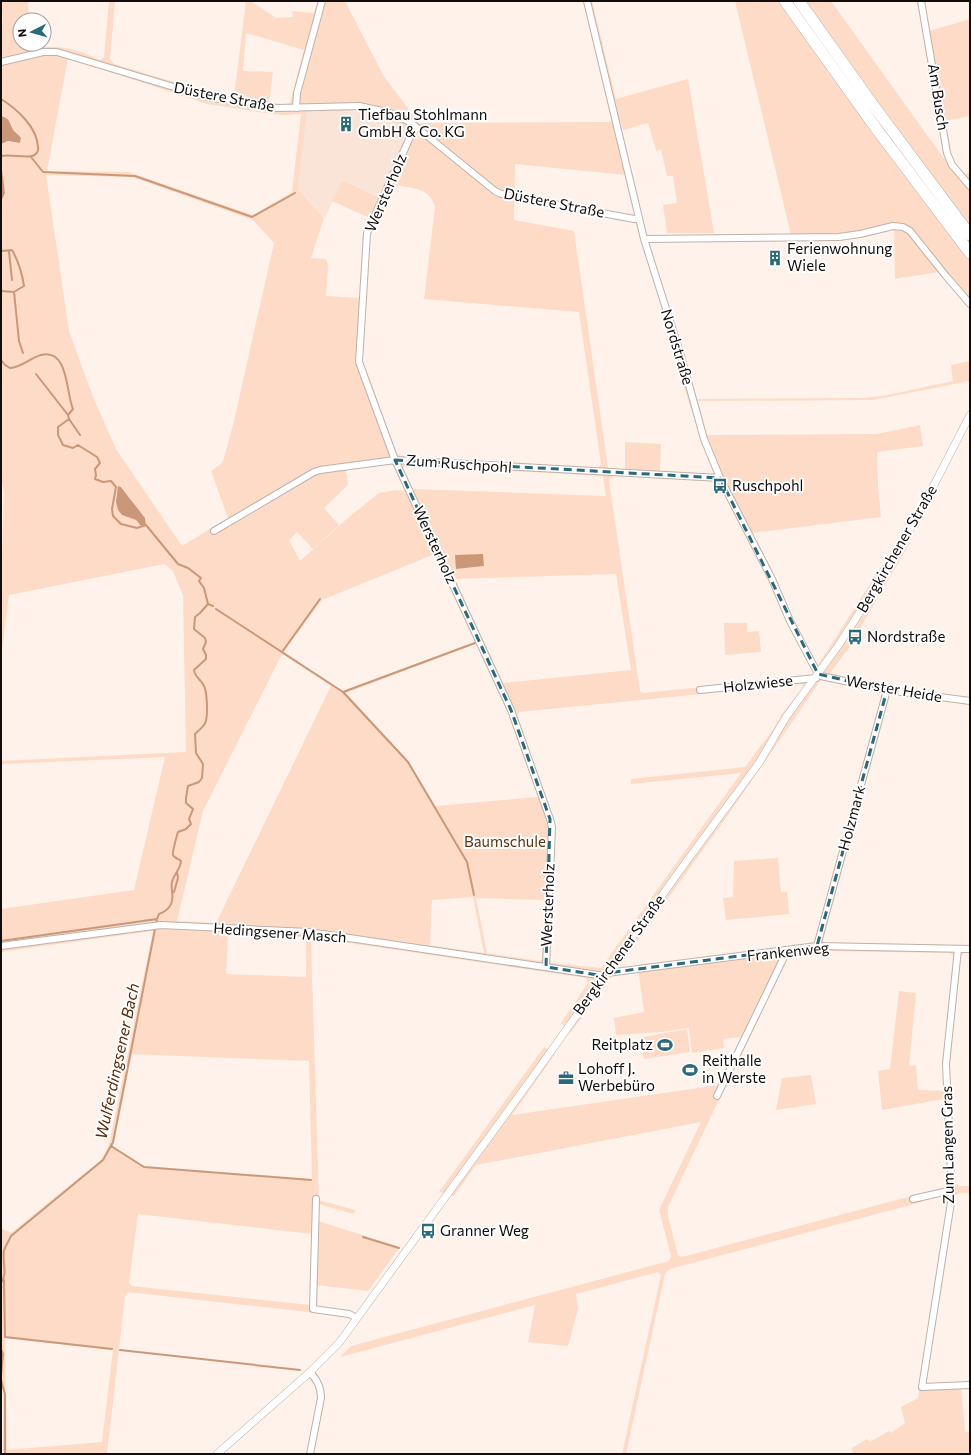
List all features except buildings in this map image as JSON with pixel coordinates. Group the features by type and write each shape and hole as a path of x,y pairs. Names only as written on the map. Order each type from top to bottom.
{"highway":[{"path":"786,1 878,132 970,253"},
{"path":"799,1 873,106 970,235"}],"street":[{"path":"296,108 298,93 322,1"},
{"name":"Nordstraße","path":"587,1 644,239 681,356 704,439 720,478 772,579 790,621 817,676"},
{"name":"Am Busch","path":"922,1 947,153 952,165 970,186"},
{"name":"Düstere Straße","path":"1,62 43,52 57,52 206,97 272,108 358,106 387,112 408,121 415,126 495,191 501,194 627,218 639,218"},
{"name":"Wersterholz","path":"415,126 367,233 359,356 360,369 395,460 511,710 550,820 552,827 546,967"},
{"path":"644,239 839,237 860,234 893,226 903,227 910,231 970,304"},
{"name":"Bergkirchener Straße","path":"216,1454 310,1372 339,1343 759,763 786,717 838,646 897,553 970,415"},
{"name":"Zum Ruschpohl","path":"214,531 314,472 395,460 720,478"},
{"name":"Holzwiese","path":"700,690 817,676"},
{"name":"Werster Heide","path":"817,676 887,690 970,701"},
{"name":"Holzmark","path":"818,946 887,690"},
{"name":"Hedingsener Masch","path":"1,946 161,925 308,932 546,967 606,974"},
{"name":"Frankenweg","path":"606,974 818,946 970,950"},
{"name":"Zum Langen Gras","path":"958,949 946,1064 952,1201 922,1387 970,1385"},
{"path":"717,1096 787,951"},
{"path":"913,1199 952,1190"},
{"path":"316,1199 313,1309 349,1314 357,1318"},
{"path":"310,1372 321,1389 321,1394 310,1454"}],"highlighted area":[{"path":"395,460 720,478 818,674 887,690 817,946 607,973 605,976 546,967 550,819 511,710"}],"shaded area":[{"path":"358,107 410,130 382,199 342,180 325,218 298,189 307,113 309,109"},
{"path":"1,116 7,118 14,131 21,138 20,143 8,141 1,144"},
{"path":"1,162 5,193 1,202"},
{"path":"118,486 121,487 145,518 146,526 140,525 136,520 122,515 118,510 116,502"},
{"path":"483,554 484,566 456,569 455,555"}],"green space":[{"name":"Baumschule","path":"1,1 28,1 29,12 12,12 12,52 52,52 52,47 58,47 75,50 100,60 104,57 109,1 115,1 110,59 114,64 214,94 234,97 246,1 251,1 276,18 293,17 292,11 314,13 318,1 345,1 383,75 419,123 612,122 583,1 592,1 616,99 688,79 714,233 667,233 663,205 677,203 673,176 667,176 661,150 658,150 657,153 648,123 623,130 621,122 613,122 625,175 515,164 514,220 574,231 608,468 613,477 609,480 640,691 643,693 811,676 900,537 910,543 863,623 855,640 830,673 864,681 861,689 821,680 726,818 571,1032 561,1023 588,983 586,978 315,938 311,941 319,1200 355,1210 354,1214 319,1204 318,1221 400,1247 368,1291 316,1285 316,1303 318,1306 318,1313 128,1292 125,1296 107,1454 3,1454 3,1391 1,1390 1,1228 11,1233 102,1159 109,1145 153,931 1,952 1,909 134,890 165,757 1,764 1,761 186,752 183,596 173,571 164,564 9,595 1,657 1,588 4,492 1,478 1,202 5,193 1,162 1,144 8,141 20,143 21,141 21,138 12,129 6,117 1,116 1,29 3,18","holes":["246,33 304,50 290,103 286,105 269,103 273,72 243,71","68,58 207,104 272,114 301,114 292,192 253,215 128,172 47,171","358,107 410,130 382,199 394,185 413,188 424,192 429,196 435,207 424,299 579,312 601,464 598,468 401,456 396,453 363,368 360,298 326,296 328,266 326,259 311,258 324,218 298,189 307,113 309,109","46,175 135,178 253,220 274,243 233,425 224,458 222,463 211,471 228,518 182,546 116,449 93,397 69,331","390,464 394,466 406,491 396,490 379,493 349,517 300,561 289,540 297,532 313,549 339,525 324,508 348,485 346,470","406,465 603,476 606,496 413,489 403,468","121,486 145,518 138,524 136,520 122,515 117,492","435,554 477,641 343,691 284,652 322,600","456,555 483,555 484,566 457,569","616,574 631,670 503,683 455,579","478,643 507,708 538,797 435,806 409,762 346,693","282,654 331,686 216,923 177,921 203,811","802,684 804,687 783,712 774,728 745,767 631,779 631,784 741,773 601,968 552,963 549,959 554,823 517,716 519,712","473,897 484,953 430,945 432,900","476,898 545,900 542,958 540,961 487,953","228,934 302,937 306,940 306,977 226,974","132,1054 309,1061 312,1179 144,1167 113,1147","138,1214 312,1234 310,1305 132,1286 129,1283","5,1338 113,1350 102,1442 7,1450"]},
{"path":"735,1 831,1 945,160 918,1 924,1 929,31 970,19 970,116 944,121 953,161 965,174 970,173 970,308 939,272 895,279 894,223 857,232 791,235"},
{"path":"342,180 382,199 372,219 332,201"},
{"path":"970,361 970,381 873,400 698,401 707,435 703,447 679,371 688,370 697,399 863,398 883,396 953,381 951,365"},
{"path":"920,425 923,446 877,452 881,517 752,533 722,474 707,435 877,434"},
{"path":"625,442 661,444 660,471 625,469"},
{"path":"724,623 747,623 747,632 759,631 761,652 725,655"},
{"path":"877,719 883,720 823,940 825,943 970,945 970,953 964,953 960,957 952,1035 946,1034 954,957 950,953 823,951 819,943"},
{"path":"778,858 781,892 787,892 789,914 726,920 723,898 733,897 734,861"},
{"path":"791,946 791,954 786,958 668,1207 668,1216 678,1255 682,1257 923,1193 922,1202 670,1269 665,1274 626,1454 622,1454 661,1275 658,1272 576,1294 578,1309 568,1346 528,1342 535,1305 340,1357 351,1346 669,1261 671,1256 659,1210 701,1122 476,1165 454,1196 439,1192 544,1047 555,1054 512,1115 719,1085 741,1037 723,1039 724,1048 692,1053 689,1028 662,1032 616,1035 614,1018 644,1012 638,968"},
{"path":"899,991 916,993 909,1066 916,1065 918,1090 944,1091 943,1066 949,1065 955,1183 959,1186 970,1186 970,1193 959,1193 955,1197 926,1381 929,1384 961,1388 965,1432 970,1431 970,1454 853,1454 852,1448 867,1439 870,1442 889,1431 891,1433 905,1423 901,1407 918,1398 949,1198 946,1196 946,1187 948,1184 944,1099 882,1110 878,1071 890,1069"},
{"name":"Reitplatz","path":"687,1029 690,1052 644,1059 639,1038"},
{"path":"811,1075 816,1104 776,1110 782,1078"}],"waterway":[{"name":"Wulferdingsener Bach","path":"1,99 25,119 34,132 38,148 37,153 32,156 1,156"},
{"path":"31,157 43,172 135,176 252,217 295,193"},
{"name":"Wulferdingsener Bach","path":"1,251 12,250 17,259 24,286 14,292 1,291"},
{"path":"9,251 12,280"},
{"path":"14,292 19,341 23,353"},
{"name":"Wulferdingsener Bach","path":"1,360 10,368 18,366 41,355 50,355 57,358 62,365 65,374 73,409 68,415 69,419 58,427 58,435 63,445 73,448 78,445 97,457 100,463 95,469 95,479 103,482 111,481 116,487 112,509 113,516 121,524 137,528 146,525 178,564 188,568 201,578 199,581 204,588 208,604 195,617 194,629 205,638 206,642 203,649 206,659 194,670 204,686 207,699 206,722 195,734 196,753 203,764 202,778 199,782 188,786 186,803 193,809 189,819 191,824 186,829 178,832 173,851 174,857 181,861 172,883 172,902 166,910 159,914 157,919 113,1142 103,1160 11,1236 4,1251 4,1276 1,1283"},
{"path":"36,374 68,415"},
{"path":"69,419 80,435"},
{"path":"282,652 320,599"},
{"name":"Wulferdingsener Bach","path":"208,604 213,606"},
{"path":"216,609 343,692 408,762 467,862 474,895"},
{"path":"343,692 475,643"},
{"name":"Wulferdingsener Bach","path":"174,892 178,878 177,872"},
{"path":"1,941 157,919"},
{"path":"111,1146 144,1167 311,1180"},
{"path":"363,1237 399,1248"},
{"path":"4,1280 5,1337 112,1349"},
{"name":"Wulferdingsener Bach","path":"1,1349 3,1354 1,1375"},
{"path":"120,1350 300,1370"},
{"name":"Wulferdingsener Bach","path":"1,1380 5,1394 5,1454"}],"place":[{"name":"Tiefbau Stohlmann GmbH & Co. KG","path":"346,124"},
{"name":"Ferienwohnung Wiele","path":"775,258"},
{"name":"Ruschpohl","path":"720,486"},
{"name":"Nordstraße","path":"855,637"},
{"name":"Reitplatz","path":"665,1045"},
{"name":"Reithalle in Werste","path":"690,1070"},
{"name":"Lohoff J. Werbebüro","path":"566,1078"},
{"name":"Granner Weg","path":"428,1231"}]}
